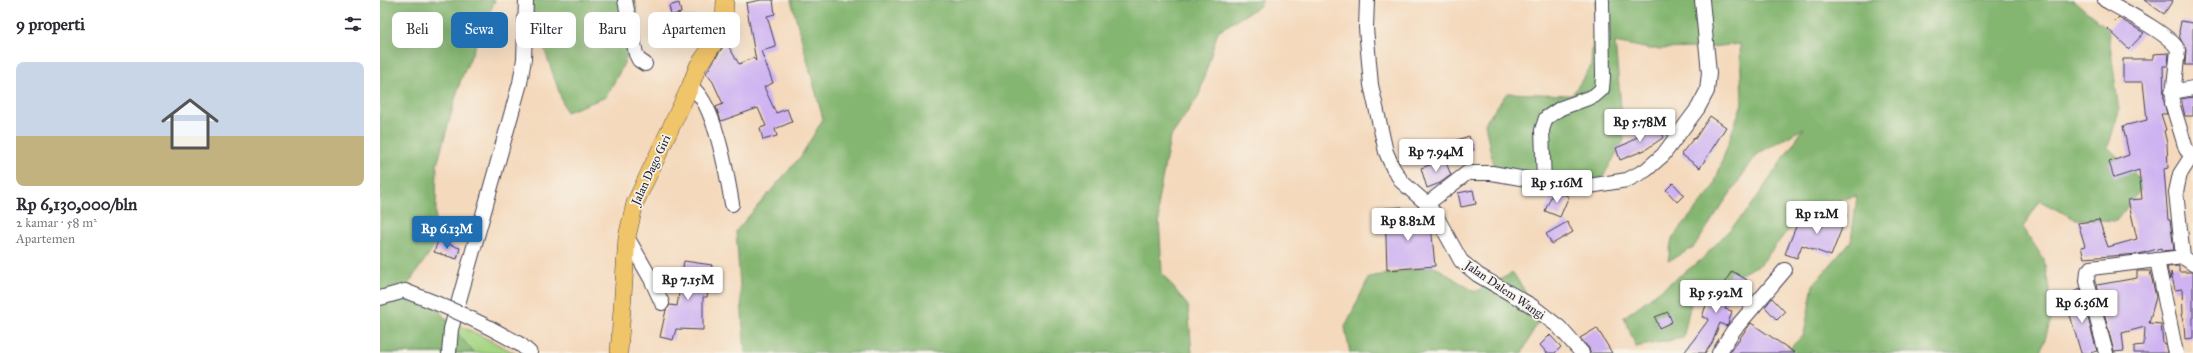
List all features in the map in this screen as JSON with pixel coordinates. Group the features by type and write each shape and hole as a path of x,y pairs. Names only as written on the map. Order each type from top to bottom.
{"main road":[{"name":"Jalan Dago Giri","path":"619,353 627,237 635,203 690,87 698,66 715,42 724,23 725,0"}],"street":[{"path":"449,353 451,329 520,84 524,59 526,0"},
{"path":"625,0 636,54 639,60 645,64"},
{"name":"Jalan Dalem Wangi","path":"1367,0 1366,28 1371,85 1386,152 1393,168 1402,182 1428,204 1461,261 1478,275 1532,306 1559,327 1582,353"},
{"path":"1544,182 1542,130 1546,118 1561,108 1594,96 1602,89 1602,0"},
{"path":"1428,204 1467,173 1492,173 1544,182 1589,186 1627,180 1646,170 1663,155 1698,108 1708,91 1709,73 1702,0"},
{"path":"2105,0 2158,31 2177,46 2178,50 2172,92 2174,112 2186,149 2192,157 2180,174 2176,192 2188,261 2157,260 2091,268 2088,271 2087,281 2106,353"},
{"path":"690,87 695,89 703,100 712,119 729,184 732,204"},
{"path":"2172,92 2193,88"},
{"path":"627,237 651,278 662,303"},
{"path":"2157,260 2176,353"},
{"path":"1719,353 1733,331 1785,270"},
{"path":"380,298 405,291 452,309 489,326 526,349"}],"green space":[{"path":"380,0 495,0 490,12 451,12 451,48 475,48 460,82 437,165 435,245 408,284 426,295 474,353 380,353"},
{"path":"519,0 635,0 637,12 584,12 584,48 631,48 606,97 566,112 544,48 576,48 576,12 532,12 528,1"},
{"path":"791,0 1263,0 1260,6 1218,31 1199,95 1170,138 1158,200 1162,273 1188,306 1192,353 745,353 736,231 801,156 823,119"},
{"path":"1596,0 2073,0 2108,29 2119,111 2108,147 2145,184 2116,221 2075,219 2040,201 2023,227 2044,260 2053,312 2041,353 1785,353 1804,334 1813,285 1851,241 1857,196 1806,207 1761,264 1692,298 1683,338 1636,347 1624,317 1701,260 1749,209 1804,128 1757,154 1693,248 1668,261 1672,238 1713,188 1742,103 1740,44 1701,48 1650,49 1615,42 1624,140 1597,187 1570,176 1531,181 1494,171 1485,123 1507,93 1572,95 1591,66"},
{"path":"1434,266 1475,292 1513,273 1541,315 1522,353 1350,353 1345,327 1369,277"},
{"path":"431,311 515,353 380,353 380,324"}],"building":[{"path":"761,0 773,0 775,14 767,16 776,47 761,51 773,83 764,87 776,113 787,109 792,122 775,129 777,136 763,140 760,128 766,126 758,108 721,121 716,107 723,104 713,82 706,73 722,48 730,48 739,64 753,58 756,61 746,3"},
{"path":"2144,0 2173,0 2164,14"},
{"path":"679,3 681,12 670,12 669,6"},
{"path":"2119,18 2144,33 2129,49 2108,29"},
{"path":"2181,21 2193,23 2193,65 2185,65 2186,50 2180,38 2179,32"},
{"path":"2169,53 2168,66 2163,66 2164,102 2167,114 2161,114 2166,130 2164,131 2167,143 2168,168 2164,169 2168,220 2170,220 2174,250 2162,251 2161,248 2139,254 2084,258 2081,247 2085,246 2078,223 2099,220 2108,247 2137,239 2128,200 2142,199 2139,170 2114,178 2109,162 2129,155 2123,126 2147,120 2143,82 2123,82 2123,59 2153,59 2153,54"},
{"path":"2193,97 2193,116 2185,116 2181,99"},
{"path":"1710,116 1726,127 1700,168 1681,154 1694,138 1695,139"},
{"path":"1656,124 1664,137 1645,150 1620,160 1616,148 1628,143"},
{"path":"1469,136 1474,150 1458,155 1454,141"},
{"path":"1445,160 1451,175 1440,183 1427,188 1421,168"},
{"path":"1673,183 1684,195 1677,202 1666,190"},
{"path":"1473,190 1476,204 1461,207 1458,193"},
{"path":"1553,192 1569,196 1560,217 1545,211"},
{"path":"1402,207 1402,223 1429,221 1431,225 1435,266 1387,270 1385,208"},
{"path":"1830,208 1847,215 1831,256 1802,245 1797,258 1785,254 1799,219 1822,227"},
{"path":"1567,222 1573,232 1552,244 1546,234"},
{"path":"438,241 460,248 457,259 434,252"},
{"path":"684,261 712,265 707,297 703,297 703,330 676,329 673,340 660,337 666,310 670,305 677,306"},
{"path":"2179,266 2179,272 2193,272 2193,338 2185,339 2184,324 2181,314 2183,314 2182,289 2175,290 2171,272 2170,280 2167,267"},
{"path":"1732,271 1747,280 1740,290 1736,287 1725,309 1732,311 1728,324 1726,326 1720,323 1712,343 1705,353 1684,353 1709,319 1702,317 1707,302 1710,303 1720,284 1722,286"},
{"path":"2137,271 2150,271 2156,297 2149,323 2161,324 2163,343 2165,343 2167,353 2134,353 2134,346 2144,345 2145,327 2122,333 2124,351 2114,352 2097,285 2137,278"},
{"path":"2080,289 2097,351 2090,353 2081,353 2070,315 2075,314 2067,295"},
{"path":"1772,298 1785,312 1777,320 1765,307"},
{"path":"1668,312 1672,322 1659,328 1655,317"},
{"path":"1751,323 1795,353 1729,353"},
{"path":"1597,328 1612,353 1590,353 1589,348 1580,338"},
{"path":"1550,335 1561,347 1555,353 1547,353 1540,345"}]}
